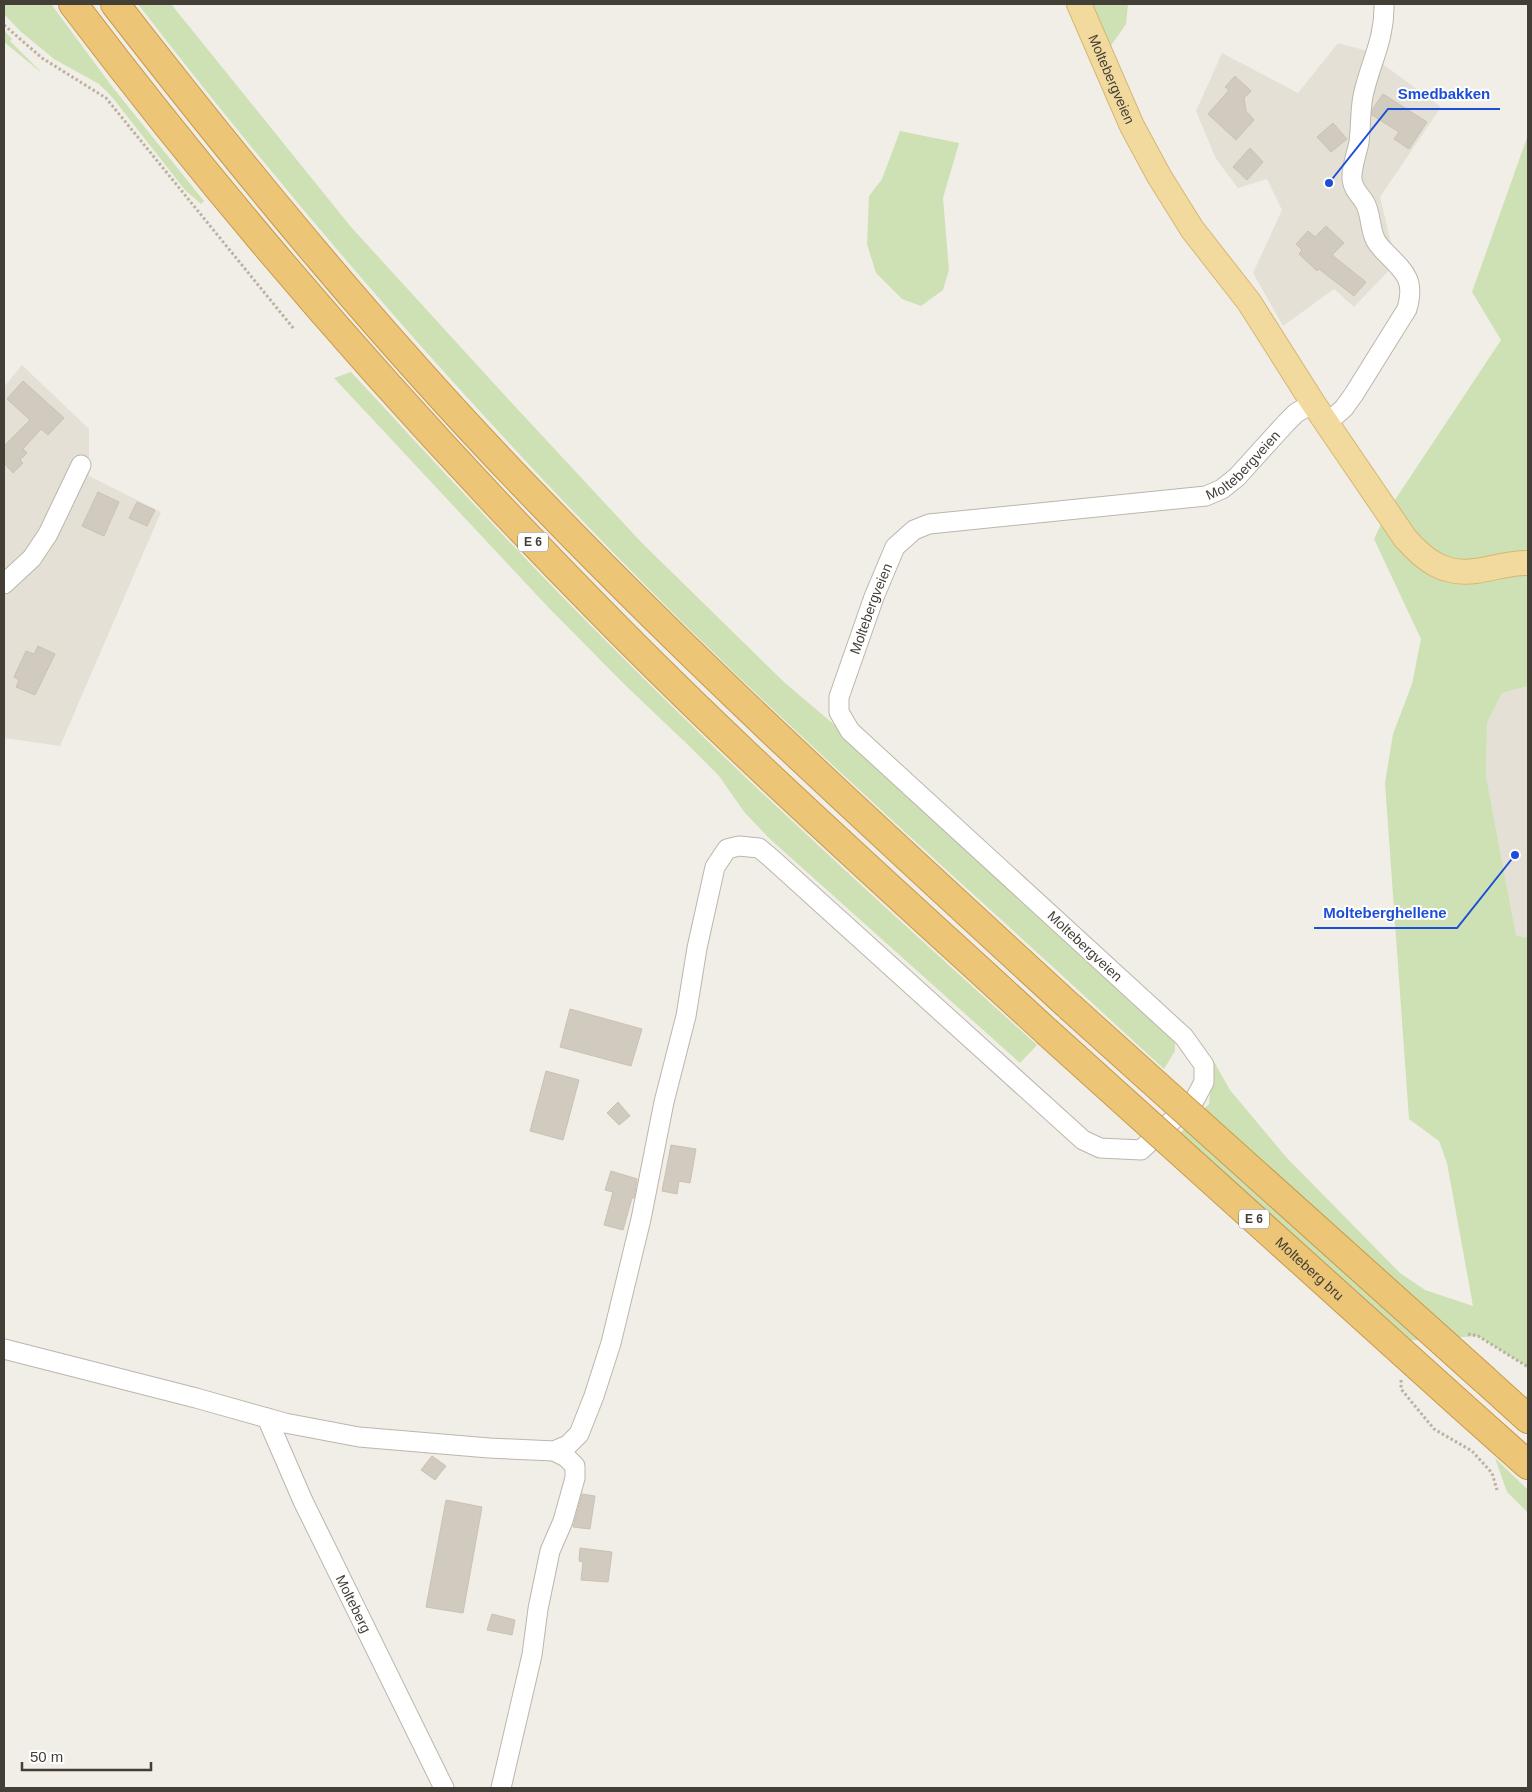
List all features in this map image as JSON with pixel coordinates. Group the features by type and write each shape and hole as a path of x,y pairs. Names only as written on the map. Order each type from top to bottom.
{"highway":[{"name":"Molteberg bru","path":"74,4 157,112 270,250 423,425 601,613 746,754 1046,1031 1528,1465"},
{"name":"E 6","path":"115,4 292,224 378,325 542,504 717,680 1070,1007 1528,1419"}],"main road":[{"name":"Moltebergveien","path":"1079,4 1132,126 1159,176 1192,229 1249,302 1327,423 1405,538 1418,553 1434,565 1451,570 1474,571 1528,562"}],"street":[{"path":"1327,423 1344,408 1354,394 1407,310 1410,298 1410,285 1407,275 1382,250 1375,239 1370,214 1365,203 1354,190 1351,178 1360,138 1363,97 1381,37 1384,4"},
{"name":"Moltebergveien","path":"579,1434 594,1396 611,1343 641,1219 664,1102 686,1016 696,948 715,867 727,849 739,846 759,848 1083,1140 1100,1148 1141,1150 1196,1099 1204,1082 1204,1065 1184,1037 850,731 839,712 839,697 855,647 888,563 895,548 914,530 929,524 1206,496 1222,489 1237,477 1291,418 1314,403"},
{"path":"4,584 32,558 48,534 81,465"},
{"path":"4,1349 267,1418 358,1437 489,1448 554,1451 566,1457 575,1466"},
{"name":"Molteberg","path":"267,1418 303,1501 444,1788"},
{"path":"554,1451 568,1445 579,1434"},
{"path":"500,1788 532,1655 538,1609 550,1551 563,1521 575,1478 579,1434"}],"path":[{"path":"4,25 42,58 106,98 294,329"}],"shaded area":[{"path":"1338,43 1364,50 1441,107 1380,197 1396,263 1354,307 1334,289 1283,326 1253,273 1282,210 1267,179 1238,188 1216,159 1196,111 1222,53 1298,93"},
{"path":"22,365 89,429 89,476 161,512 60,746 4,738 4,387"},
{"path":"1528,686 1528,938 1516,935 1486,776 1487,723 1502,693"}],"green space":[{"path":"4,4 51,4 114,89 204,201 201,204 185,190 112,97 99,84 54,59 20,31 4,14"},
{"path":"138,4 171,4 351,227 641,542 785,683 837,727 1175,1039 1175,1051 1164,1069 783,719 663,603 593,532 524,460 391,312 262,160"},
{"path":"1090,4 1128,4 1126,24 1110,47"},
{"path":"4,30 12,39 10,41 43,74 4,42"},
{"path":"900,131 959,143 943,198 949,270 943,290 921,306 902,299 876,273 867,244 869,196 882,179"},
{"path":"1528,135 1528,686 1502,693 1487,723 1486,776 1516,935 1528,938 1528,1367 1478,1336 1372,1343 1161,1152 1209,1104 1213,1060 1230,1090 1286,1157 1400,1273 1425,1290 1473,1306 1447,1163 1439,1141 1409,1119 1385,783 1393,734 1412,684 1421,639 1374,539 1387,512 1501,340 1472,292"},
{"path":"351,372 518,551 672,706 826,853 1037,1045 1020,1063 770,839 745,813 719,776 547,606 334,378"},
{"path":"1495,1458 1528,1490 1528,1513 1507,1492"}],"building":[{"path":"1235,76 1251,91 1244,98 1246,111 1254,120 1236,140 1208,114 1229,90 1225,87"},
{"path":"1383,94 1427,122 1409,149 1394,139 1399,132 1372,115 1372,110"},
{"path":"1333,123 1347,139 1331,152 1317,137"},
{"path":"1250,148 1263,162 1247,180 1233,167"},
{"path":"1326,226 1344,243 1332,255 1366,282 1354,296 1319,269 1317,271 1299,254 1302,250 1296,244 1308,231 1315,237"},
{"path":"23,381 64,418 48,435 41,429 23,449 27,453 20,460 23,463 13,473 4,463 4,446 30,420 7,399"},
{"path":"98,492 119,502 104,536 82,526"},
{"path":"137,502 155,510 147,526 129,518"},
{"path":"38,646 55,654 35,695 16,687 19,680 14,677 26,651 34,654"},
{"path":"570,1009 642,1029 631,1066 560,1047"},
{"path":"546,1071 579,1080 563,1140 530,1131"},
{"path":"618,1102 630,1116 619,1125 607,1113"},
{"path":"671,1145 696,1149 690,1183 679,1181 677,1194 662,1191"},
{"path":"611,1171 637,1179 634,1198 632,1198 623,1230 604,1225 613,1192 605,1190"},
{"path":"432,1456 446,1466 435,1480 421,1470"},
{"path":"582,1494 595,1496 590,1529 573,1527"},
{"path":"446,1500 482,1507 463,1613 426,1607"},
{"path":"580,1548 612,1552 608,1582 581,1580 583,1562 579,1561"},
{"path":"492,1614 515,1620 512,1635 487,1630"}],"place":[{"name":"Smedbakken","path":"1329,183"},
{"name":"Molteberghellene","path":"1515,855"}]}
